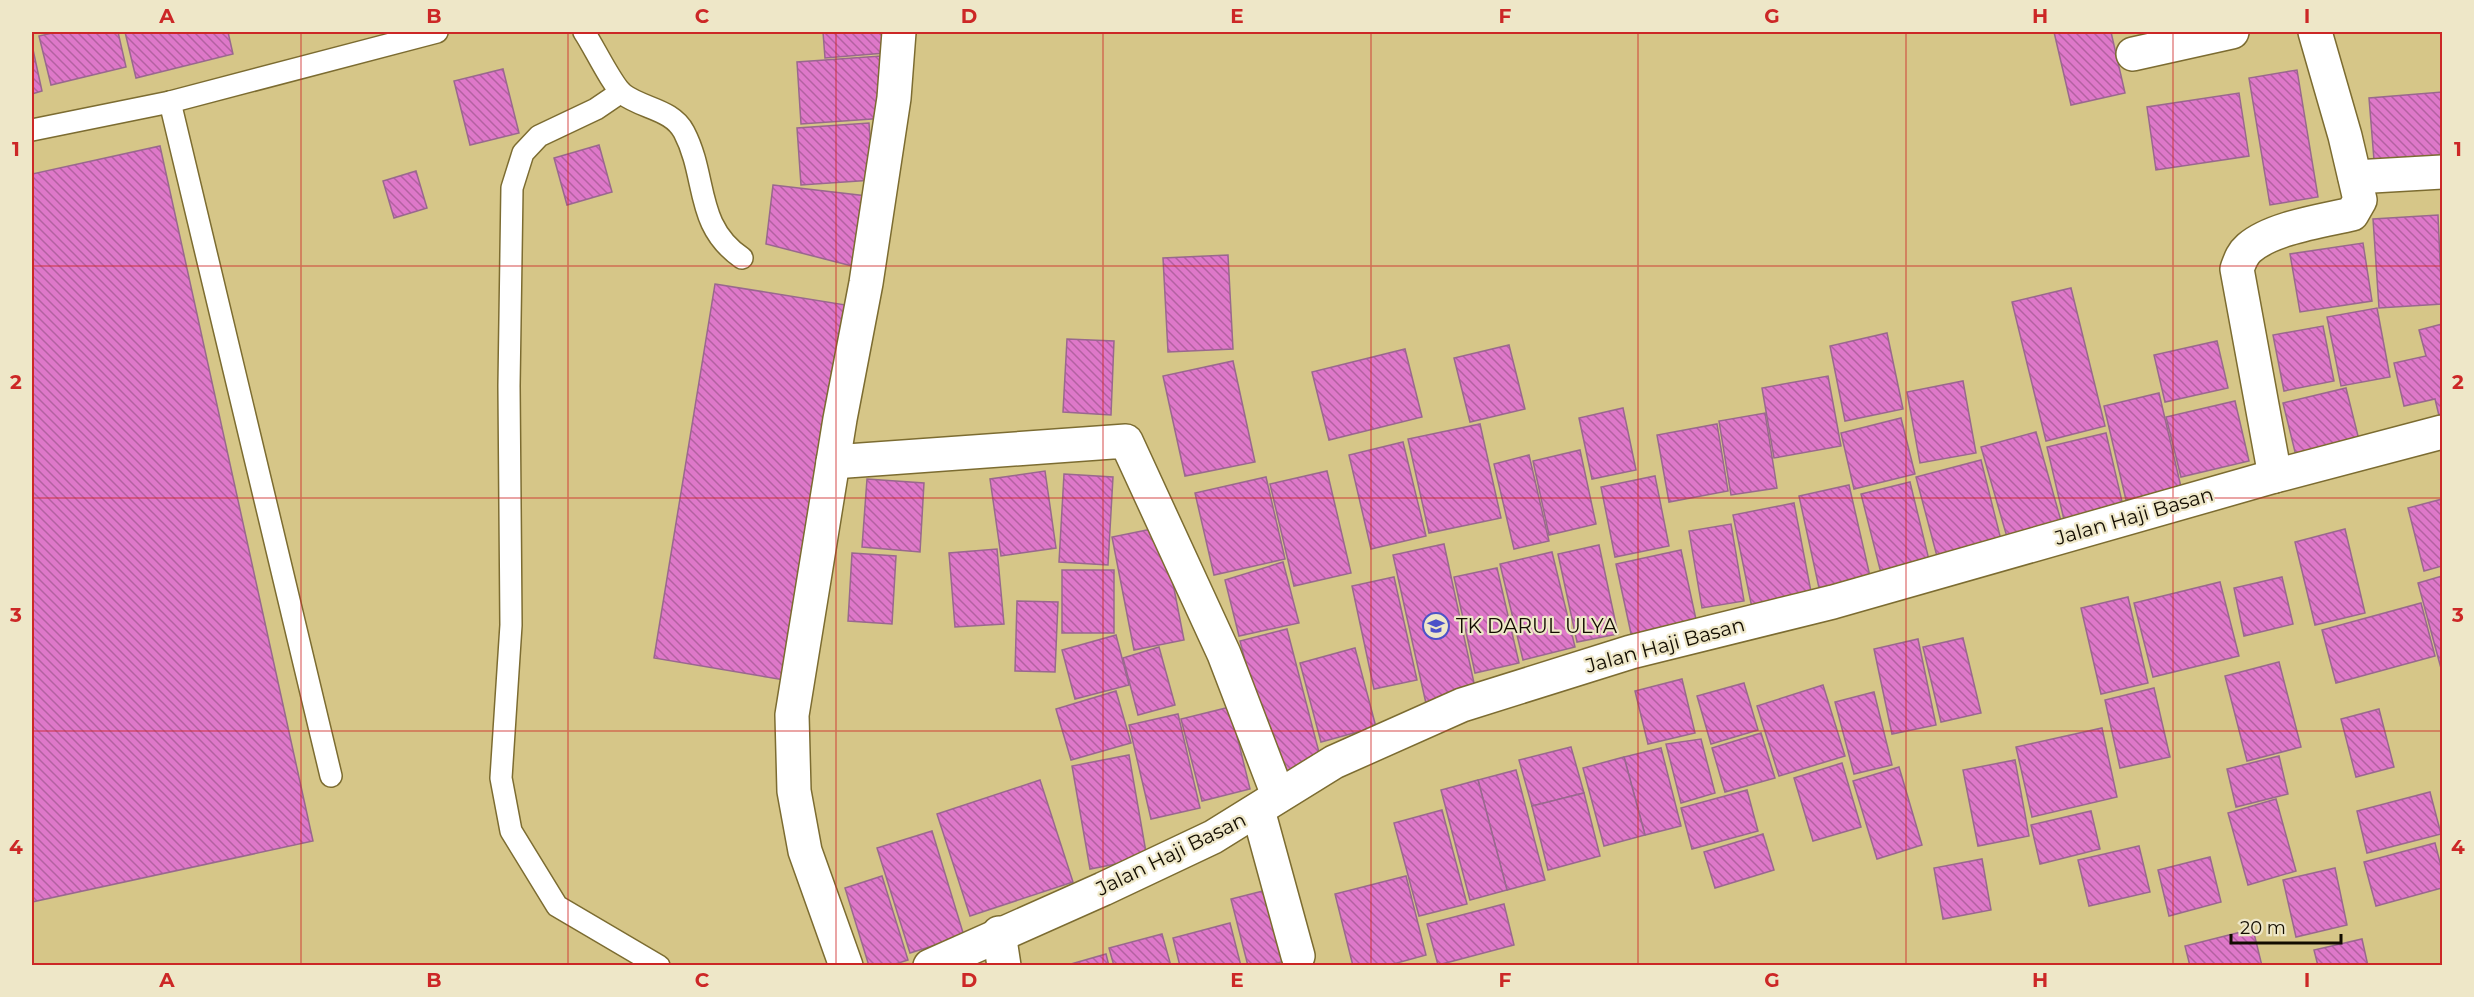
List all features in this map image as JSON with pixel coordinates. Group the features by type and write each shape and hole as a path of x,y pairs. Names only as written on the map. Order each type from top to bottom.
{"street":[{"path":"846,966 805,851 794,791 792,715 833,462 870,260 894,98 899,32"},
{"path":"2133,54 2232,32"},
{"path":"2275,476 2237,269 2241,256 2250,247 2272,236 2352,214 2357,209 2360,200 2315,32"},
{"path":"2355,177 2442,172"},
{"name":"Jalan Haji Basan","path":"930,966 1203,842 1334,762 1462,705 1631,652 1833,602 2275,476 2442,432"},
{"path":"833,462 1126,441 1224,654 1268,802 1298,956"},
{"path":"999,933 1004,966"}],"lane":[{"path":"32,130 170,102 437,32"},
{"path":"584,32 621,92 646,107 665,112 683,131 711,224 726,247 742,258"},
{"path":"621,92 596,109 539,136 523,153 512,188 509,386 511,625 501,778 511,831 557,906 659,966"},
{"path":"170,102 331,776"}],"building":[{"path":"57,32 118,32 126,67 51,85 39,36"},
{"path":"125,32 228,32 233,54 136,78"},
{"path":"823,32 884,32 885,53 825,58"},
{"path":"2054,32 2111,32 2125,93 2071,105"},
{"path":"32,45 42,91 32,94"},
{"path":"881,56 886,118 801,124 797,62"},
{"path":"503,69 519,133 470,145 454,81"},
{"path":"2297,70 2318,197 2270,205 2249,78"},
{"path":"2442,92 2442,155 2374,160 2369,98"},
{"path":"2239,93 2249,156 2156,170 2147,107"},
{"path":"869,123 873,180 801,185 797,128"},
{"path":"599,145 612,192 567,205 554,158"},
{"path":"160,146 313,841 32,902 32,174"},
{"path":"416,171 427,208 394,218 383,181"},
{"path":"773,185 867,196 856,267 766,244"},
{"path":"2438,215 2442,304 2379,308 2373,219"},
{"path":"2363,243 2372,301 2300,312 2290,254"},
{"path":"1228,255 1233,349 1168,352 1163,258"},
{"path":"715,284 852,306 790,681 654,658"},
{"path":"2071,288 2105,426 2046,441 2012,302"},
{"path":"2377,308 2390,377 2341,386 2327,317"},
{"path":"2442,324 2441,424 2435,399 2404,406 2394,363 2426,356 2419,330"},
{"path":"2323,326 2334,381 2284,391 2273,335"},
{"path":"1887,333 1903,409 1845,421 1830,346"},
{"path":"1067,339 1114,341 1111,415 1063,412"},
{"path":"2217,341 2228,388 2165,402 2154,355"},
{"path":"1509,345 1525,409 1470,422 1454,358"},
{"path":"1405,349 1422,417 1329,440 1312,372"},
{"path":"1233,361 1255,462 1185,476 1163,376"},
{"path":"1828,376 1841,446 1774,458 1762,388"},
{"path":"1963,381 1976,453 1920,463 1907,392"},
{"path":"2346,388 2361,448 2298,464 2283,403"},
{"path":"2159,393 2181,487 2126,500 2104,406"},
{"path":"2235,401 2249,461 2181,477 2166,417"},
{"path":"1623,408 1636,470 1592,479 1579,418"},
{"path":"1765,413 1777,488 1731,495 1719,421"},
{"path":"1901,418 1915,474 1854,489 1841,433"},
{"path":"1480,424 1501,518 1429,533 1408,439"},
{"path":"1717,424 1728,491 1669,502 1657,435"},
{"path":"2036,432 2061,521 2007,537 1981,447"},
{"path":"2106,433 2124,510 2065,524 2047,447"},
{"path":"1403,442 1426,536 1371,549 1349,455"},
{"path":"1580,450 1596,524 1549,535 1533,461"},
{"path":"1529,455 1549,541 1514,549 1494,464"},
{"path":"1981,460 2002,544 1938,560 1916,477"},
{"path":"1045,471 1056,548 1001,556 990,479"},
{"path":"1327,471 1351,573 1294,586 1270,484"},
{"path":"1064,474 1113,477 1108,565 1059,562"},
{"path":"1655,476 1669,546 1615,557 1601,487"},
{"path":"1266,477 1285,559 1214,575 1195,493"},
{"path":"867,479 924,483 920,552 862,547"},
{"path":"1910,482 1930,564 1882,577 1861,494"},
{"path":"1849,485 1872,585 1821,597 1799,496"},
{"path":"2442,499 2442,566 2424,571 2408,508"},
{"path":"1794,503 1812,597 1752,608 1733,515"},
{"path":"1731,524 1744,601 1702,608 1689,531"},
{"path":"1162,527 1184,640 1134,650 1112,537"},
{"path":"2345,529 2365,613 2315,625 2295,542"},
{"name":"TK DARUL ULYA","path":"1444,544 1477,697 1427,708 1393,555"},
{"path":"1599,545 1618,634 1577,642 1558,554"},
{"path":"997,549 1004,624 955,627 949,553"},
{"path":"1681,550 1697,624 1632,638 1616,564"},
{"path":"1552,552 1575,647 1523,660 1500,564"},
{"path":"852,553 896,556 892,624 848,621"},
{"path":"1283,562 1299,623 1239,636 1225,580"},
{"path":"1497,568 1519,663 1475,673 1454,577"},
{"path":"1062,570 1114,570 1114,633 1062,633"},
{"path":"2442,576 2442,672 2418,583"},
{"path":"1394,577 1417,680 1374,689 1352,586"},
{"path":"2282,577 2293,624 2244,636 2234,588"},
{"path":"2220,582 2239,656 2153,677 2134,603"},
{"path":"2128,597 2148,683 2101,694 2081,608"},
{"path":"1017,601 1058,602 1055,672 1015,671"},
{"path":"2421,603 2435,656 2336,683 2322,630"},
{"path":"1287,629 1322,764 1275,776 1240,641"},
{"path":"1116,635 1129,685 1075,699 1062,650"},
{"path":"1963,638 1981,713 1941,722 1923,647"},
{"path":"1918,639 1936,725 1892,734 1874,649"},
{"path":"1159,647 1175,705 1138,715 1123,658"},
{"path":"1355,648 1376,727 1321,742 1300,663"},
{"path":"2279,662 2301,747 2247,761 2225,676"},
{"path":"1682,679 1695,733 1648,744 1635,691"},
{"path":"1744,683 1758,730 1711,744 1697,696"},
{"path":"1823,685 1845,756 1779,776 1757,706"},
{"path":"2154,688 2170,757 2120,768 2105,700"},
{"path":"1116,691 1131,743 1071,760 1056,709"},
{"path":"1874,692 1892,765 1854,774 1835,702"},
{"path":"1230,707 1250,789 1202,801 1181,719"},
{"path":"2379,709 2394,767 2356,777 2341,719"},
{"path":"1178,714 1200,808 1151,819 1129,725"},
{"path":"2102,728 2117,797 2032,817 2016,747"},
{"path":"1761,733 1775,778 1725,792 1712,748"},
{"path":"1701,739 1715,793 1681,803 1666,744"},
{"path":"1571,747 1584,793 1532,806 1519,760"},
{"path":"1661,748 1681,826 1645,835 1624,757"},
{"path":"1129,755 1147,858 1090,869 1072,766"},
{"path":"2279,756 2288,794 2236,807 2227,769"},
{"path":"1624,757 1645,835 1604,846 1583,768"},
{"path":"2015,760 2029,836 1978,846 1963,770"},
{"path":"1842,763 1861,827 1813,841 1794,778"},
{"path":"1899,767 1922,845 1877,859 1853,781"},
{"path":"1516,770 1545,880 1507,890 1478,780"},
{"path":"1040,780 1073,882 970,916 937,814"},
{"path":"1478,780 1507,890 1470,900 1441,790"},
{"path":"1747,790 1758,831 1692,849 1681,808"},
{"path":"2430,792 2441,834 2367,853 2357,811"},
{"path":"1584,793 1600,856 1548,870 1532,806"},
{"path":"2276,799 2296,871 2248,885 2228,813"},
{"path":"1442,810 1467,904 1419,916 1394,823"},
{"path":"2091,811 2100,849 2040,864 2031,825"},
{"path":"932,831 964,936 910,953 877,848"},
{"path":"1763,834 1774,870 1715,888 1704,852"},
{"path":"2435,843 2442,870 2442,888 2376,906 2364,862"},
{"path":"2139,846 2150,892 2089,906 2078,860"},
{"path":"2210,857 2221,902 2169,916 2158,870"},
{"path":"1982,859 1991,910 1943,919 1934,868"},
{"path":"2335,868 2347,925 2296,937 2283,880"},
{"path":"882,876 908,960 889,966 869,966 845,888"},
{"path":"1406,876 1426,955 1386,966 1353,966 1335,894"},
{"path":"1271,889 1289,960 1265,966 1248,966 1231,899"},
{"path":"1504,904 1514,945 1438,965 1427,924"},
{"path":"1230,923 1241,966 1180,966 1173,938"},
{"path":"2253,929 2262,966 2190,966 2185,946"},
{"path":"1162,934 1171,966 1114,966 1109,948"},
{"path":"2362,939 2368,966 2318,966 2314,950"},
{"path":"1106,954 1109,966 1064,966"}],"place":[{"name":"TK DARUL ULYA","path":"1436,626"}]}
